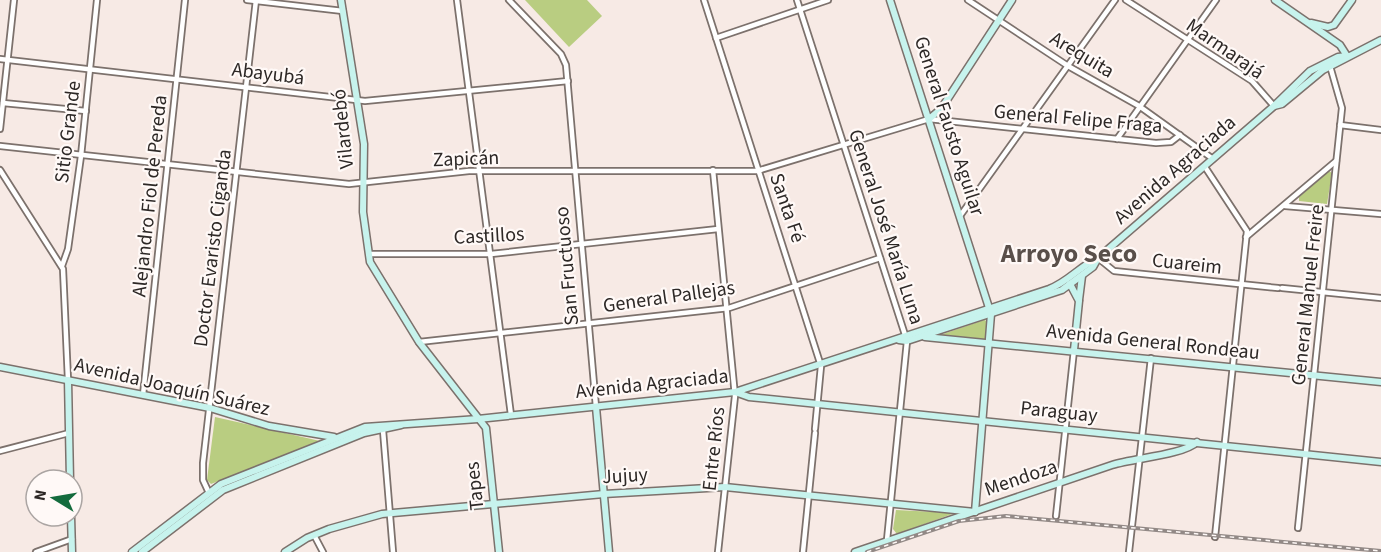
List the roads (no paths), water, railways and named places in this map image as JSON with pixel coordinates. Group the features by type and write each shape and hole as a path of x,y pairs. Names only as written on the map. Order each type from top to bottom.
{"street":[{"path":"0,129 14,0"},
{"name":"Sitio Grande","path":"62,266 68,249 81,156 97,0"},
{"name":"Alejandro Fiol de Pereda","path":"143,395 185,0"},
{"path":"247,0 343,11"},
{"name":"Doctor Evaristo Ciganda","path":"210,494 203,480 256,0"},
{"name":"Vilardebó","path":"341,0 365,155 363,212 369,254 373,269 419,342"},
{"path":"457,0 512,415"},
{"name":"San Fructuoso","path":"509,0 565,59 609,552"},
{"name":"Santa Fé","path":"704,0 758,171 778,224 821,366 802,552"},
{"name":"General José María Luna","path":"797,0 907,338 887,540"},
{"path":"716,38 828,0"},
{"name":"General Fausto Aguilar","path":"890,0 991,311 991,343 975,512"},
{"name":"Arequita","path":"968,0 1068,66 1139,106 1180,135"},
{"path":"929,119 941,109 1012,0"},
{"path":"960,216 1115,0"},
{"name":"Marmarajá","path":"1126,0 1252,81 1274,106"},
{"path":"1117,139 1216,0"},
{"path":"1275,0 1334,40 1343,47 1347,56"},
{"path":"1331,26 1352,0"},
{"path":"1308,22 1331,26"},
{"path":"1331,26 1334,40"},
{"name":"Avenida Agraciada","path":"1274,106 1282,104 1330,66 1381,40"},
{"name":"Avenida Agraciada","path":"907,338 921,337 1069,283 1082,276 1098,258 1274,106 1310,71 1331,60 1347,56"},
{"name":"Abayubá","path":"0,59 357,100 568,81"},
{"name":"General Manuel Freire","path":"1298,528 1342,108 1330,66"},
{"path":"3,103 86,111"},
{"path":"941,109 941,115 945,121"},
{"name":"General Felipe Fraga","path":"929,119 1166,143 1180,135 1213,159"},
{"name":"Zapicán","path":"0,146 237,174 349,184 470,171 758,171 929,119"},
{"path":"1340,125 1381,130"},
{"path":"1246,237 1337,160"},
{"path":"1204,167 1245,225 1246,237 1215,537"},
{"path":"0,168 62,266 65,283 70,468"},
{"name":"Entre Ríos","path":"713,170 735,392 718,552"},
{"path":"1285,206 1381,214"},
{"name":"Castillos","path":"369,254 491,254 718,229"},
{"name":"General Pallejas","path":"419,342 726,308 880,258"},
{"name":"Avenida Agraciada","path":"1069,283 1089,262 1098,258"},
{"name":"Cuareim","path":"1098,258 1114,271 1381,298"},
{"path":"1056,516 1082,276"},
{"path":"1069,283 1079,301"},
{"name":"Avenida Agraciada","path":"132,552 210,494 364,433 401,425 735,392 991,311"},
{"name":"Avenida General Rondeau","path":"921,337 1074,350 1381,382"},
{"name":"Tapes","path":"419,342 486,428 499,552"},
{"path":"1129,552 1151,358"},
{"name":"Avenida Joaquín Suárez","path":"0,367 210,408 269,426 337,437"},
{"name":"Paraguay","path":"735,392 749,396 1381,462"},
{"name":"Avenida Agraciada","path":"142,552 226,481 369,426 396,423 401,425"},
{"path":"382,430 393,552"},
{"path":"0,451 69,433"},
{"name":"Mendoza","path":"855,552 1139,457 1189,450 1197,442"},
{"name":"Jujuy","path":"285,552 314,535 390,513 604,494 725,487 975,512"},
{"path":"72,528 72,552"},
{"path":"314,535 323,552"},
{"path":"36,552 72,539"}],"railway":[{"path":"867,552 959,521 1006,516 1381,551"}],"district":[{"name":"Arroyo Seco","path":"1069,253"}]}
